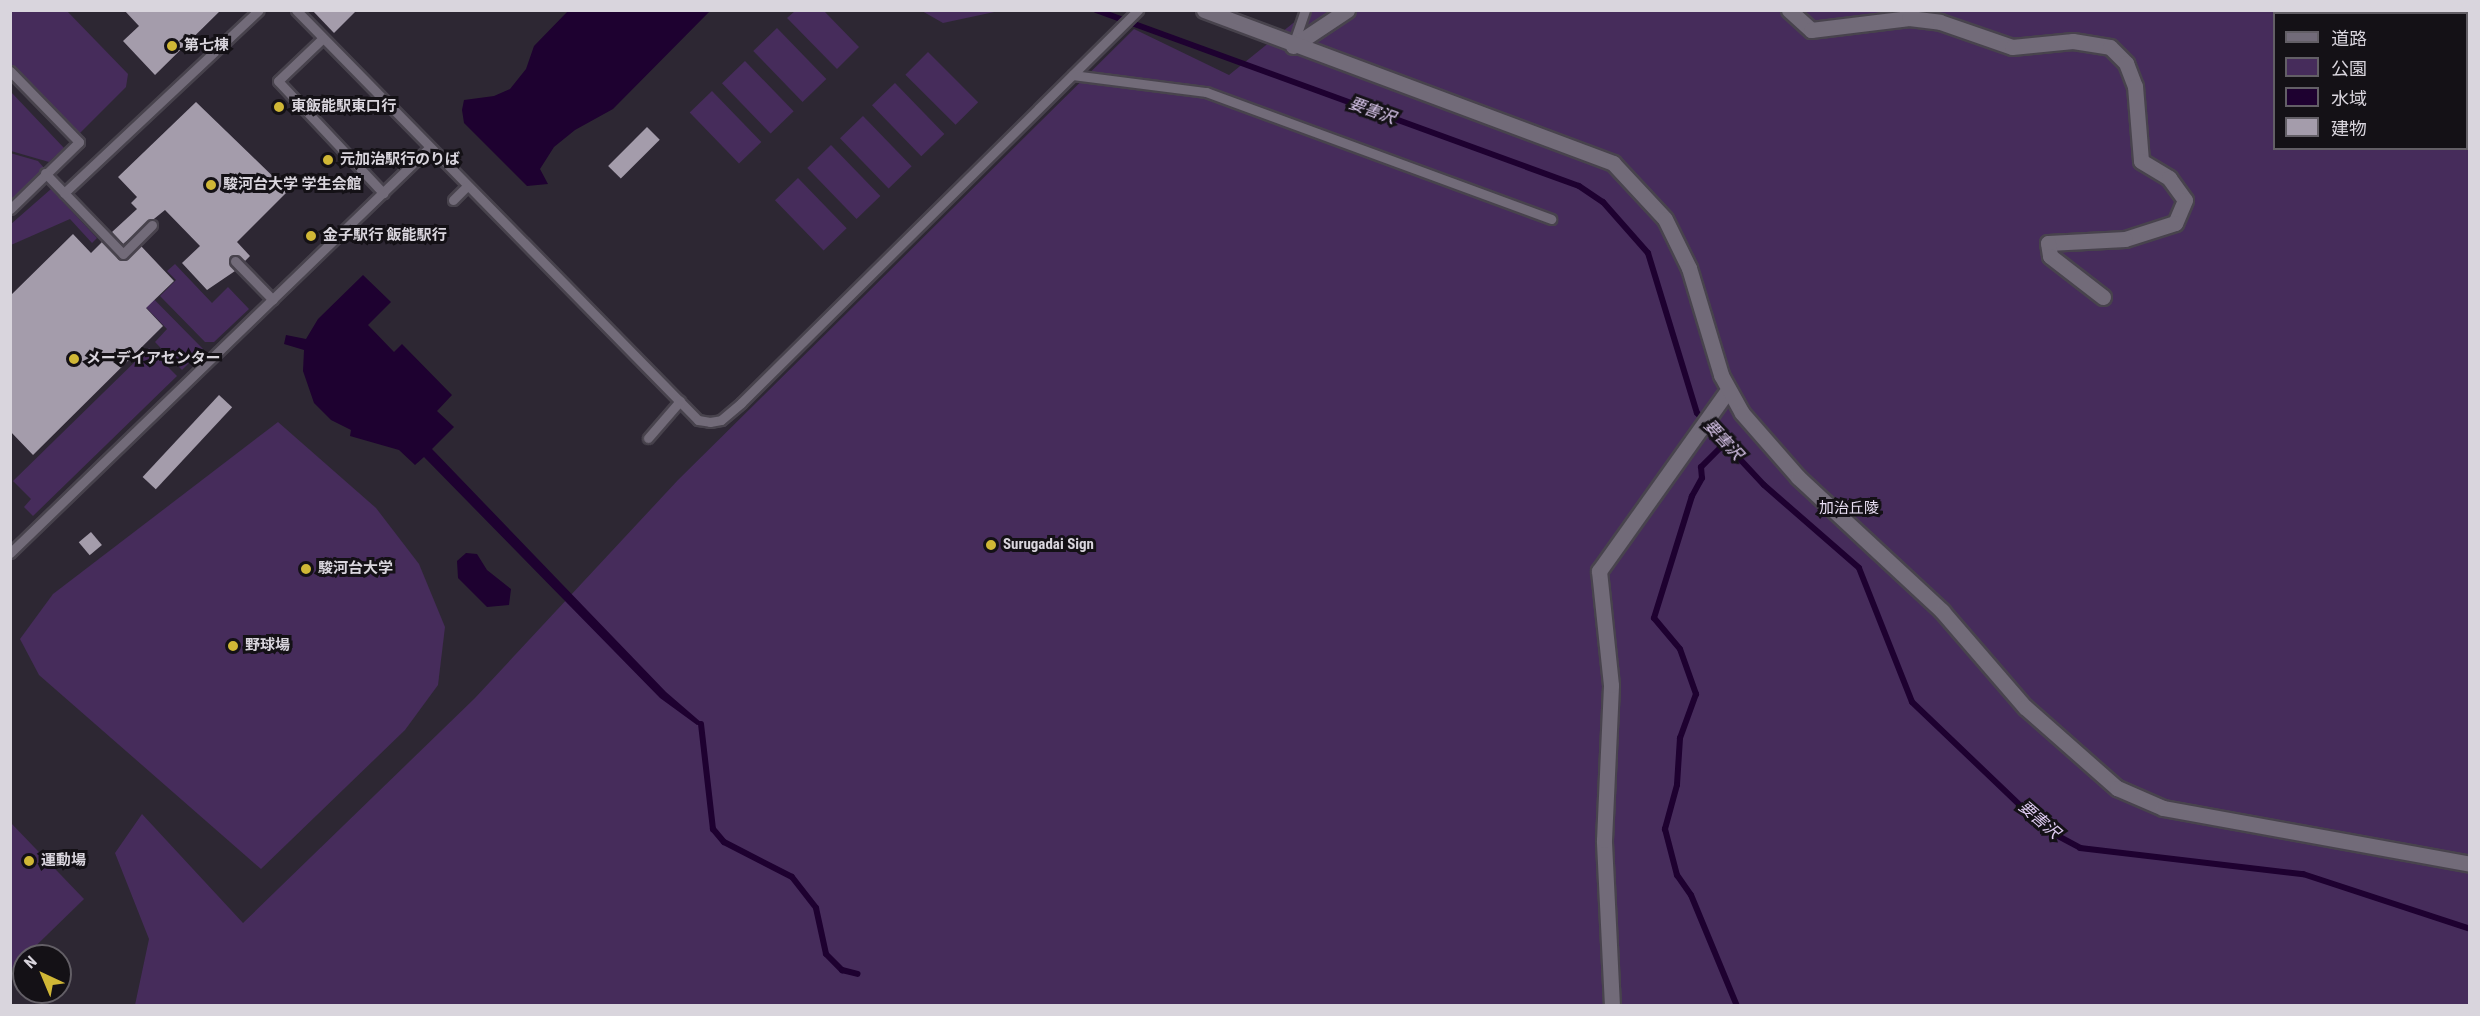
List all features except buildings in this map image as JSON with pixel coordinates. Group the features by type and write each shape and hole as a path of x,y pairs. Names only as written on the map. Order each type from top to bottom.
{"street":[{"path":"1204,10 1293,46 1613,163 1665,219 1689,268 1728,390 1798,477 1942,611 2025,707 2117,788 2163,808 2469,864"},
{"path":"1293,46 1347,10"},
{"path":"1789,10 1810,30 1909,18 1963,28 2012,47 2073,41 2110,47 2126,63 2135,86 2141,161 2169,178 2185,200 2175,223 2125,239 2048,243 2050,256 2103,297"},
{"path":"1612,1005 1604,840 1611,685 1599,571 1695,432 1728,390"}],"lane":[{"path":"64,193 259,10"},
{"path":"296,10 698,420 710,422 722,420 741,404 1138,11"},
{"path":"1293,46 1305,10"},
{"path":"323,39 278,81 383,193"},
{"path":"10,71 79,142 10,209"},
{"path":"1073,75 1206,92 1551,219"},
{"path":"10,553 429,148"},
{"path":"45,174 123,254 153,225"},
{"path":"453,200 467,186"},
{"path":"235,261 273,300"},
{"path":"648,438 680,401"}],"green space":[{"path":"11,11 67,11 128,74 126,87 80,133 73,132 11,65"},
{"path":"795,11 824,11 859,47 837,69 787,18"},
{"path":"922,11 999,11 943,23"},
{"name":"加治丘陵","path":"1308,11 2469,11 2469,1005 135,1005 149,939 115,853 142,814 243,923 475,698 678,480 1134,29 1229,75"},
{"path":"777,28 826,79 803,102 753,51"},
{"path":"928,52 978,102 956,125 905,75"},
{"path":"745,61 794,111 771,134 722,83"},
{"path":"895,83 944,134 921,156 872,105"},
{"path":"712,91 761,142 739,164 690,113"},
{"path":"11,92 64,148 49,162 11,151"},
{"path":"863,116 912,166 889,189 840,138"},
{"path":"831,145 880,196 857,219 807,168"},
{"path":"10,153 38,161 45,169 11,200"},
{"path":"798,178 847,228 824,251 775,200"},
{"path":"51,189 97,238 92,243 70,219 11,245 11,224"},
{"path":"175,264 212,303 228,287 249,309 214,342 205,342 160,296 176,280 167,271"},
{"path":"136,281 203,349 182,370 155,342 167,329 128,289"},
{"path":"149,348 177,376 33,516 24,507 31,499 13,481"},
{"name":"野球場","path":"278,422 376,508 419,564 445,627 438,685 405,730 261,869 39,675 20,639 53,594"},
{"name":"運動場","path":"11,823 84,899 38,944 12,944 11,970"}],"water":[{"path":"568,11 710,11 613,109 575,130 554,147 540,169 548,184 527,186 464,123 462,110 464,100 494,96 510,89 526,69 534,46"},
{"path":"363,275 391,302 368,325 394,352 402,344 452,395 437,411 454,427 432,449 666,692 703,724 697,725 660,698 424,457 415,465 399,450 350,436 351,430 331,420 314,403 303,371 304,350 284,344 286,335 306,339 318,319"},
{"path":"466,553 477,554 487,570 511,589 509,605 487,607 458,578 457,561"}],"waterway":[{"name":"要害沢","path":"1096,10 1579,186 1603,202 1648,253 1697,413 1764,485 1859,568 1912,702 2045,829 2080,848 2303,874 2470,929"},
{"path":"1725,443 1701,467 1702,478 1692,496 1654,618 1680,649 1696,694 1680,738 1677,785 1665,829 1677,875 1691,895 1737,1006"},
{"path":"701,724 713,829 724,842 792,877 816,908 826,954 842,970 858,974"}],"place":[{"name":"第七棟","path":"172,46"},
{"name":"東飯能駅東口行","path":"279,107"},
{"name":"元加治駅行のりば","path":"328,160"},
{"name":"駿河台大学 学生会館","path":"211,185"},
{"name":"金子駅行 飯能駅行","path":"311,236"},
{"name":"メーデイアセンター","path":"74,359"},
{"name":"Surugadai Sign","path":"991,545"},
{"name":"駿河台大学","path":"306,569"},
{"name":"野球場","path":"233,646"},
{"name":"運動場","path":"29,861"}]}
